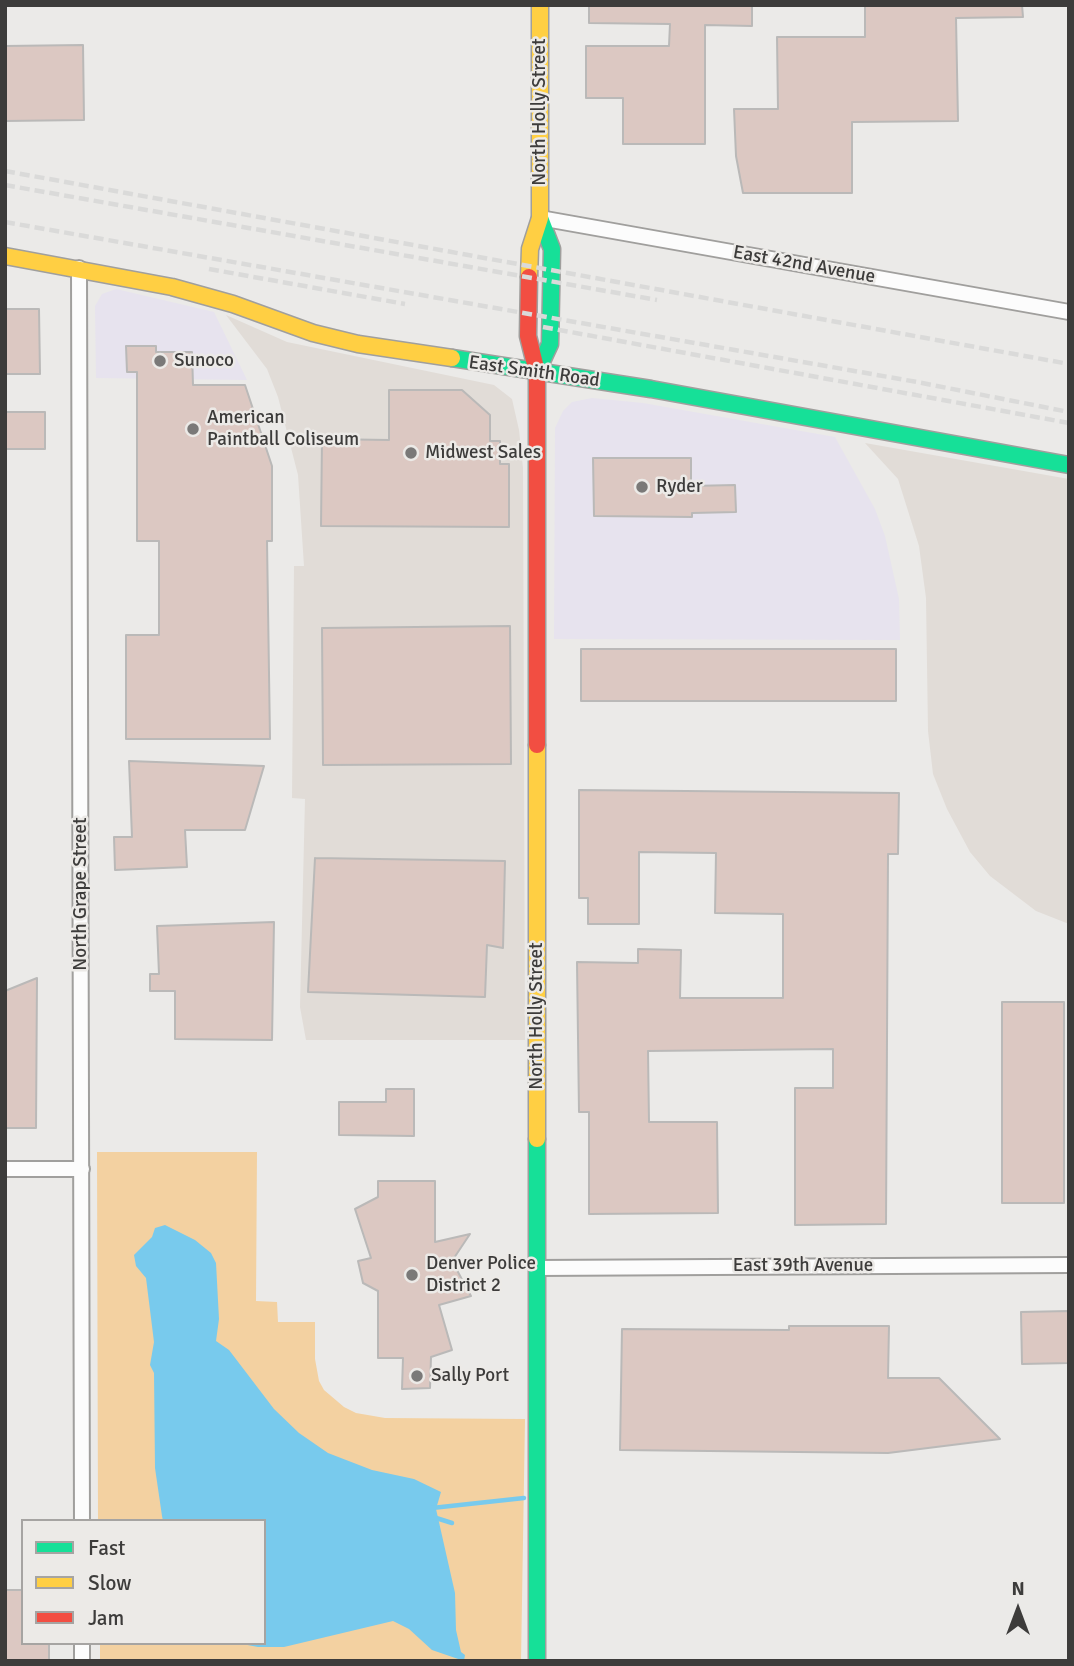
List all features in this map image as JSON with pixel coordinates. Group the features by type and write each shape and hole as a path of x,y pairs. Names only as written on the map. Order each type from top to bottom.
{"street":[{"name":"North Holly Street","path":"537,1661 537,372 528,341 528,315 530,249 540,218 540,5"},
{"name":"North Holly Street","path":"537,372 550,344 552,271 552,249 540,218"},
{"name":"East 42nd Avenue","path":"540,218 1069,312"},
{"name":"East Smith Road","path":"5,256 79,268 216,298 340,340 651,389 1069,465"},
{"name":"North Grape Street","path":"79,268 82,1519"},
{"path":"5,1169 82,1169"},
{"name":"East 39th Avenue","path":"537,1268 1069,1265"}],"shaded area":[{"path":"116,289 214,312 247,380 96,378 95,306 102,294"},
{"path":"226,315 287,342 494,385 512,399 523,468 525,1040 306,1040 300,1007 305,799 292,798 294,566 304,566 298,475 278,397 267,369"},
{"path":"592,398 643,403 835,437 875,509 885,536 899,599 900,640 554,639 555,428 563,411 572,402"},
{"path":"865,443 1069,479 1069,924 1036,911 990,876 970,852 947,809 933,774 928,731 926,598 919,546 898,479"},
{"path":"97,1152 257,1152 256,1301 277,1302 278,1322 315,1322 315,1359 319,1381 324,1390 344,1407 356,1413 385,1418 525,1419 521,1661 100,1661 100,1645 266,1645 266,1519 98,1519"}],"water":[{"path":"165,1225 195,1240 211,1253 216,1263 219,1319 216,1341 229,1350 274,1409 299,1433 328,1453 372,1470 414,1479 441,1492 436,1509 455,1593 456,1630 461,1652 465,1655 464,1661 432,1650 409,1629 393,1621 284,1647 248,1645 266,1645 266,1519 163,1519 155,1468 154,1373 150,1365 154,1342 146,1278 136,1266 134,1255 152,1237 155,1228"}],"building":[{"path":"589,5 752,5 752,26 705,25 705,144 623,144 623,98 586,98 586,46 669,46 670,24 589,23"},
{"path":"865,5 1022,5 1023,17 956,18 958,121 852,122 852,193 743,193 736,156 734,109 778,109 777,37 865,37"},
{"path":"83,45 84,120 5,121 5,46"},
{"path":"5,309 39,309 40,374 5,374"},
{"path":"126,346 156,346 156,352 192,352 193,385 245,385 272,466 272,541 267,541 270,739 126,739 126,635 159,635 159,541 137,541 137,372 127,372"},
{"name":"Midwest Sales","path":"389,390 462,390 490,415 490,441 500,441 500,464 509,464 509,527 321,526 322,439 389,440"},
{"path":"5,412 45,412 45,449 5,449"},
{"name":"Ryder","path":"593,458 691,458 691,486 735,485 736,512 692,513 692,517 594,516"},
{"path":"510,626 511,764 323,765 322,628"},
{"path":"581,649 896,649 896,701 581,701"},
{"path":"129,761 264,766 245,830 185,830 187,867 115,870 114,837 132,837"},
{"path":"579,790 899,793 898,854 888,854 886,1224 795,1225 795,1088 833,1088 833,1049 648,1051 649,1122 717,1122 718,1213 589,1214 589,1112 579,1112 577,962 638,963 638,949 681,950 680,998 783,998 783,914 715,913 716,853 639,852 639,924 588,924 588,898 579,898"},
{"path":"315,858 505,861 503,948 487,945 485,997 308,992"},
{"path":"274,922 272,1040 175,1039 175,991 150,991 150,974 159,974 157,926"},
{"path":"37,978 36,1128 5,1128 5,991"},
{"path":"1002,1002 1064,1002 1064,1203 1002,1203"},
{"path":"386,1089 414,1089 414,1136 339,1135 339,1102 386,1102"},
{"name":"Denver Police District 2","path":"378,1181 435,1181 435,1242 470,1234 452,1261 471,1296 439,1305 452,1350 431,1357 430,1388 402,1389 403,1358 378,1358 378,1291 363,1283 358,1261 371,1258 355,1209 378,1197"},
{"path":"1069,1311 1069,1363 1022,1364 1021,1312"},
{"path":"789,1326 889,1326 888,1378 939,1378 1000,1439 888,1453 620,1450 622,1329 789,1330"},
{"path":"5,1590 21,1590 21,1645 49,1645 49,1661 5,1661"}],"waterway":[{"path":"432,1508 524,1498"},
{"path":"433,1517 452,1523"}],"railway":[{"path":"5,171 1069,364"},
{"path":"5,185 657,300"},
{"path":"5,222 917,382 1069,412"},
{"path":"209,269 405,304"},
{"path":"543,327 1069,423"}],"traffic: fast":[{"path":"537,372 550,344 552,249 540,218"},
{"path":"452,358 651,389 1069,465"},
{"path":"537,1139 537,1661"}],"traffic: slow":[{"path":"529,277 530,249 540,218 540,5"},
{"path":"5,256 172,287 233,304 313,333 358,344 452,358"},
{"path":"537,745 537,1139"}],"traffic: jam":[{"path":"529,277 528,336 537,372 537,745"}],"place":[{"name":"Sunoco","path":"160,361"},
{"name":"American Paintball Coliseum","path":"193,429"},
{"name":"Midwest Sales","path":"411,453"},
{"name":"Ryder","path":"642,487"},
{"name":"Denver Police District 2","path":"412,1275"},
{"name":"Sally Port","path":"417,1376"}]}
